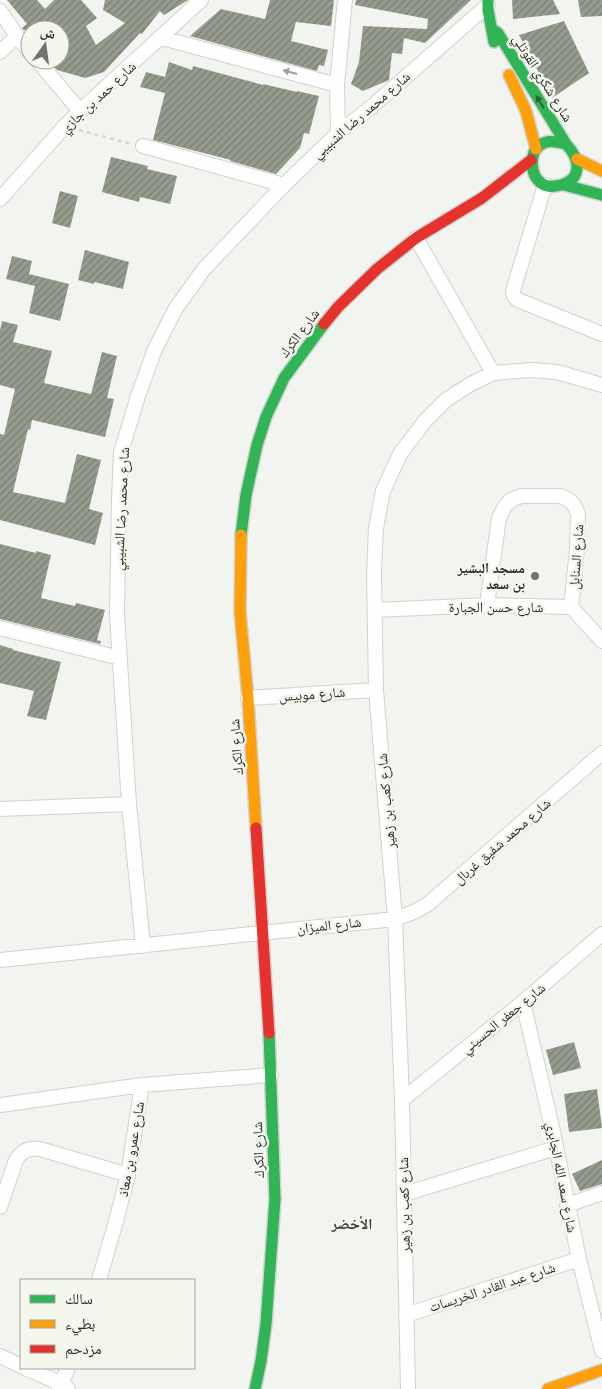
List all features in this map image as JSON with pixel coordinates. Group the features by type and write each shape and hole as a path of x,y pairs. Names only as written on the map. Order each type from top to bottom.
{"street":[{"name":"شارع حمد بن جازي","path":"0,199 80,111 162,38 201,0"},
{"path":"338,133 337,85 345,0"},
{"name":"شارع شكري القوتلي","path":"488,3 492,29 491,36 521,98 532,128 536,149"},
{"name":"شارع محمد رضا الشبيبي","path":"143,946 129,804 117,615 121,452 138,396 156,349 176,308 204,269 284,184 338,133 369,109 488,3"},
{"path":"0,10 20,40"},
{"name":"شارع شكري القوتلي","path":"492,29 498,34 566,144"},
{"path":"0,52 17,36"},
{"path":"162,38 337,85"},
{"path":"45,70 80,111"},
{"path":"542,183 534,175 531,168 531,160 536,149 543,144 550,141 558,141 566,144 573,150 577,159 575,174 564,185"},
{"path":"142,146 284,184"},
{"path":"577,159 602,171"},
{"name":"شارع الكرك","path":"255,1389 266,1324 275,1199 271,1075 263,932 248,698 240,612 241,530 246,495 257,445 266,417 284,378 338,307 377,269 416,238 482,198 531,160"},
{"path":"542,183 513,295 518,300 602,334"},
{"path":"526,184 542,183 555,187 564,185 602,195"},
{"name":"شارع الكرك","path":"482,198 510,189"},
{"path":"416,238 493,373"},
{"name":"شارع كعب بن زهير","path":"408,1389 396,919 376,690 374,574 376,528 383,491 400,454 425,421 446,400 469,384 493,373 531,370 557,372 602,385"},
{"name":"شارع السنابل","path":"487,605 499,518 504,506 511,500 521,496 560,496 574,505 578,514 578,549 571,608"},
{"name":"شارع حسن الجبارة","path":"375,610 487,605 571,608"},
{"path":"571,608 602,641"},
{"path":"0,628 120,658"},
{"name":"شارع موبيس","path":"248,698 376,690"},
{"name":"شارع محمد شفيق غربال","path":"396,919 428,904 602,753"},
{"path":"0,809 129,804"},
{"name":"شارع الميزان","path":"263,932 396,919"},
{"path":"0,960 263,932"},
{"name":"شارع جعفر الحسيني","path":"402,1100 524,1002 602,934"},
{"name":"شارع سعد الله الجابري","path":"524,1002 579,1259 602,1351"},
{"name":"شارع عمرو بن معاذ","path":"99,1279 116,1225 128,1175 142,1085 271,1075"},
{"path":"0,1105 142,1085"},
{"path":"404,1194 556,1148"},
{"path":"0,1207 16,1160 19,1154 25,1150 40,1149 128,1175"},
{"path":"567,1205 602,1193"},
{"name":"شارع عبد القادر الخريسات","path":"406,1315 579,1259"},
{"path":"0,1356 20,1366"},
{"path":"28,1369 63,1387 68,1369"},
{"path":"553,1388 602,1370"}],"path":[{"path":"82,131 142,146"}],"building":[{"path":"7,0 37,0 45,9 54,0 81,0 97,18 86,26 96,45 125,23 103,10 105,0 188,0 164,15 160,11 142,34 140,33 104,72 85,78 57,70 70,70 70,20 24,20"},
{"path":"270,0 334,0 331,26 296,22 291,41 328,50 324,66 319,65 317,71 190,36 221,9 265,19"},
{"path":"356,0 471,0 425,43 404,38 402,54 392,53 389,80 363,91 351,84 359,62 363,26 427,29 428,19 355,5"},
{"path":"512,0 553,0 560,14 513,19"},
{"path":"578,0 602,0 602,16 581,17"},
{"path":"564,21 589,73 552,98 537,74 539,73 519,35"},
{"path":"169,62 192,70 193,66 263,85 319,96 309,134 304,133 300,148 276,174 231,160 153,140 165,93 140,87 146,72 165,77"},
{"path":"111,157 148,166 147,169 177,176 170,204 140,197 139,202 102,192"},
{"path":"60,191 78,196 70,228 52,223"},
{"path":"85,250 129,262 123,289 78,280"},
{"path":"12,256 32,261 29,274 69,284 60,321 29,313 35,286 6,279"},
{"path":"2,321 18,325 13,342 52,351 44,383 91,394 102,352 117,356 107,398 114,399 105,437 32,420 30,430 28,429 13,492 65,503 77,454 101,460 89,509 103,513 95,545 0,520 0,434 4,435 15,389 0,385 0,331"},
{"path":"0,544 51,555 41,598 75,606 76,603 105,610 97,640 101,641 100,644 0,619"},
{"path":"0,645 61,662 46,720 27,716 34,691 0,683"},
{"path":"574,1042 581,1068 553,1075 546,1050"},
{"path":"597,1089 602,1128 569,1132 564,1094"},
{"path":"602,1160 602,1184 580,1191 572,1174"}],"traffic: fast":[{"path":"488,0 494,42"},
{"path":"492,29 498,33 575,157 577,170 571,180 565,184 546,186 537,179 533,170 534,153 543,143 556,142 566,144"},
{"path":"564,185 602,195"},
{"path":"241,535 246,495 257,445 266,417 284,378 324,324"},
{"path":"255,1389 266,1324 275,1199 269,1033"}],"traffic: slow":[{"path":"509,75 526,111 536,149"},
{"path":"577,159 602,171"},
{"path":"241,535 240,612 248,698 256,828"},
{"path":"548,1389 602,1370"}],"traffic: jam":[{"path":"324,324 338,307 377,269 416,238 482,198 531,160"},
{"path":"256,828 269,1033"}],"place":[{"name":"مسجد البشير بن سعد","path":"535,576"}],"district":[{"name":"الأخضر","path":"352,1223"}]}
